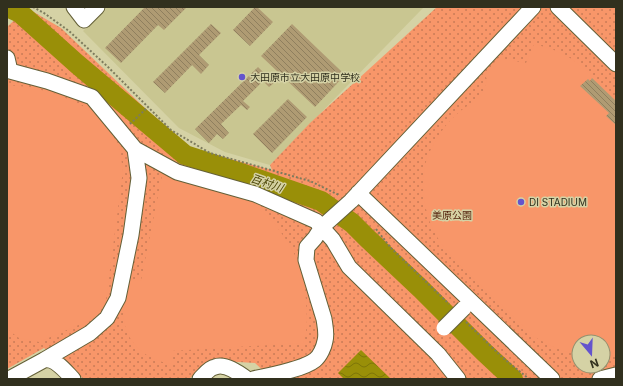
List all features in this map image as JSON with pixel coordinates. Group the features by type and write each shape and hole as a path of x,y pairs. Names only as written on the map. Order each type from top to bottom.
{"street":[{"path":"74,7 84,20 97,7"},
{"path":"253,379 304,366 316,359 326,340 324,319 306,260 307,247 322,227 354,197 533,7"},
{"path":"558,7 616,64"},
{"path":"8,67 92,97 135,149 177,172 255,194 316,221 333,240 349,267 438,354 458,379"},
{"path":"9,379 90,332 107,318 118,298 139,178 135,149"},
{"path":"354,197 463,310 552,379"},
{"path":"428,344 463,310"},
{"path":"44,360 47,359 54,361 73,379"},
{"path":"200,379 216,366 229,368 247,379"},
{"path":"600,379 616,375"}],"path":[{"path":"33,7 69,31 108,67 171,130 210,153 310,181 336,193 354,197"},
{"path":"126,128 148,106"},
{"path":"372,224 391,248 463,310 502,357 529,379"}],"shaded area":[{"name":"大田原市立大田原中学校","path":"108,7 424,7 270,165 225,152 179,128 83,31"}],"green space":[{"name":"美原公園","path":"437,7 616,7 616,379 272,379 255,363 221,361 201,368 189,379 84,379 44,348 7,369 7,27 27,8 61,28 147,110 193,149 272,170 270,165 310,123"},
{"name":"DI STADIUM","path":"534,44 552,49 572,59 589,72 592,78 616,101 616,355 611,356 611,334 571,334 571,353 555,348 533,336 449,253 439,240 430,221 424,200 423,179 427,158 441,133 455,116 480,97 487,80 485,74 498,58 526,63"},
{"path":"7,85 30,87 57,94 81,105 104,120 119,146 123,170 106,300 97,317 39,342 19,338 7,329"},
{"path":"162,176 202,178 246,197 275,224 289,244 298,261 304,284 307,320 306,333 303,343 171,351 171,364 154,359 134,344 129,337 124,320 127,279 141,281"}],"water":[{"path":"361,350 391,379 344,379 338,373"}],"building":[{"path":"145,7 187,7 164,30 158,25 121,63 105,48"},
{"path":"255,7 257,7 273,22 250,46 233,30"},
{"path":"211,24 221,33 199,55 209,65 201,74 192,65 165,93 153,82"},
{"path":"292,24 345,75 315,107 261,56"},
{"path":"258,67 274,83 269,87 263,81 243,101 250,107 247,110 241,105 221,124 229,133 223,139 217,134 209,143 195,129"},
{"path":"592,78 616,101 616,125 606,116 609,113 580,86 588,79 590,81"},
{"path":"288,99 307,117 272,153 253,134"}],"waterway":[{"name":"百村川","path":"7,7 20,13 77,64 185,155 321,201 352,223 513,379"}],"place":[{"name":"大田原市立大田原中学校","path":"242,77"},
{"name":"DI STADIUM","path":"521,202"}]}
